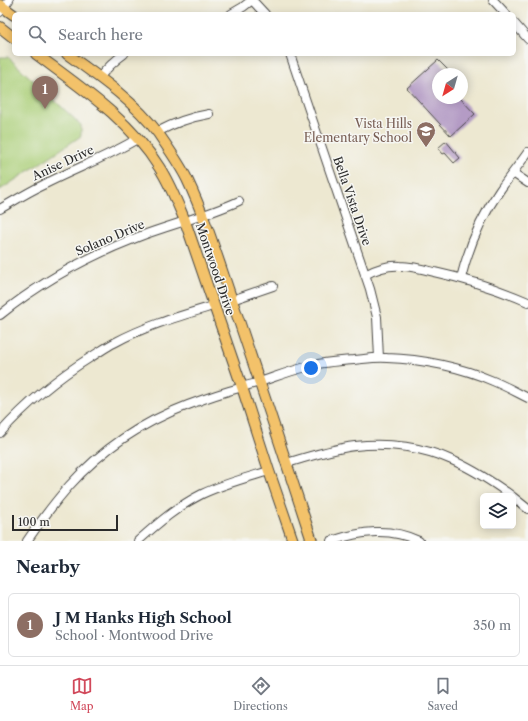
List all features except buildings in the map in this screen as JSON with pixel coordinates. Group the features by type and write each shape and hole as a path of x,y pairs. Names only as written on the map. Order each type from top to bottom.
{"main road":[{"path":"3,6 12,13"},
{"path":"0,27 12,36"},
{"name":"Montwood Drive","path":"39,56 101,103 124,124 138,139 158,165 176,197 242,387 293,541"},
{"name":"Montwood Drive","path":"70,56 118,93 144,116 170,151 186,178 202,216 232,300 312,541"}],"street":[{"path":"234,12 252,0 263,12"},
{"path":"493,0 504,12"},
{"path":"516,25 528,38"},
{"path":"99,78 122,56"},
{"name":"Bella Vista Drive","path":"291,56 370,289 377,317 379,358"},
{"path":"157,132 180,121 209,114"},
{"name":"Anise Drive","path":"0,209 38,187 110,154 138,139"},
{"path":"461,278 479,225 496,196 528,152"},
{"path":"514,173 528,183"},
{"name":"Solano Drive","path":"0,315 33,290 92,257 140,236 202,216 239,201"},
{"path":"365,275 381,268 410,266 461,278 528,302"},
{"path":"232,300 273,286"},
{"path":"0,433 30,402 48,387 70,370 114,343 166,321 213,306"},
{"path":"27,541 69,486 106,451 126,437 169,413 189,404 306,366 331,362 379,358 416,360 454,368 492,380 528,398"},
{"path":"287,463 323,452 356,446 375,445 408,448 431,453 455,461 474,471 507,493"},
{"path":"138,541 154,526 186,502 223,485 269,471"},
{"path":"516,500 528,509"},
{"path":"331,541 363,532 376,532 405,535 419,541"}],"green space":[{"path":"0,57 8,57 81,125 81,136 0,190"}],"place":[{"name":"J M Hanks High School","path":"45,109"},
{"name":"Vista Hills Elementary School","path":"426,148"}]}
